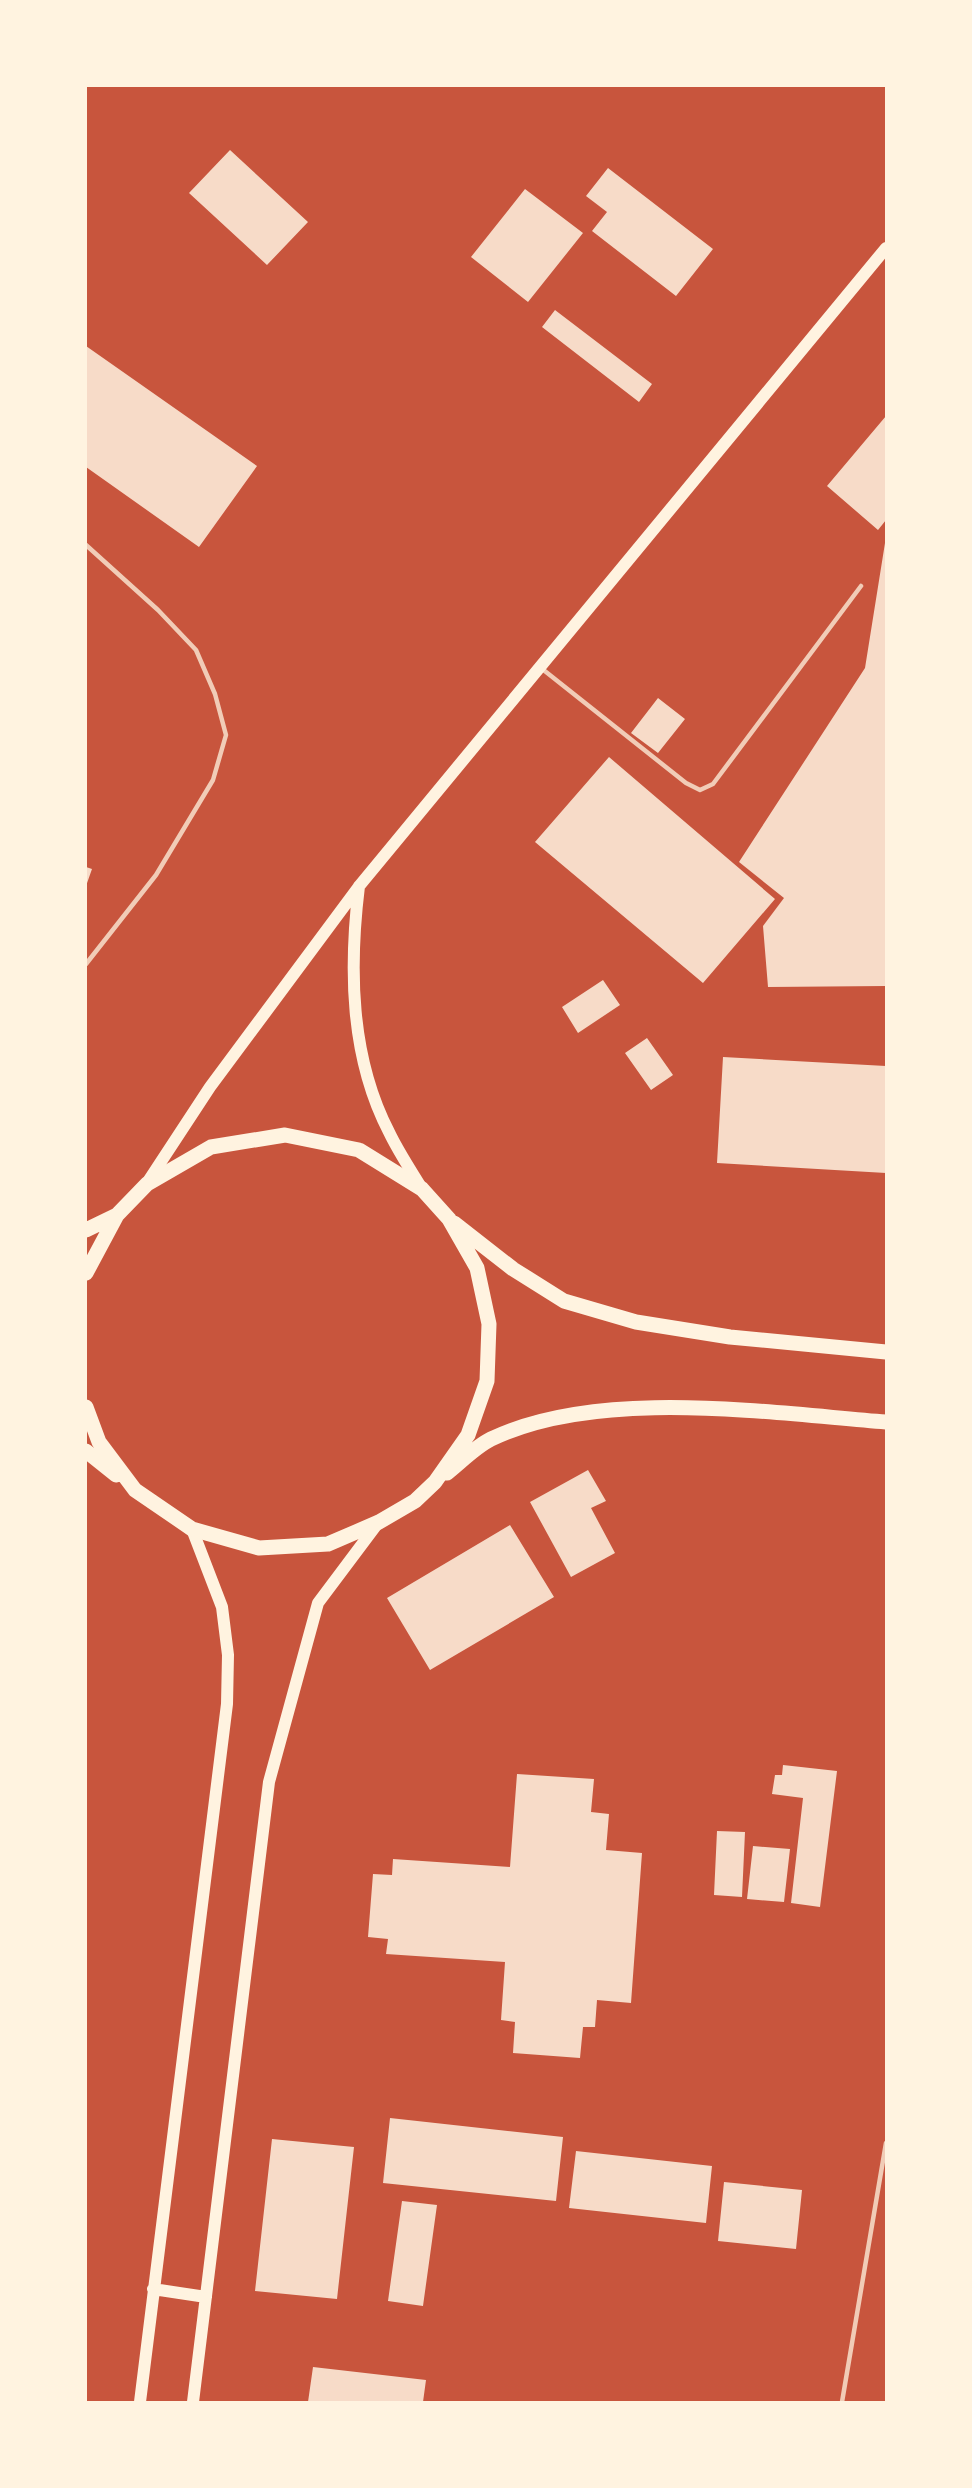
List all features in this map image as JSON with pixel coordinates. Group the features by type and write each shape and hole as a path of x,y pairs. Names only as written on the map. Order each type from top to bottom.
{"main road":[{"path":"86,1273 117,1215 147,1184 210,1087 360,885 886,248"},
{"path":"360,885 354,933 354,996 359,1044 370,1085 388,1131 422,1189 449,1218 513,1269 564,1301 636,1322 730,1337 886,1352"},
{"path":"147,1184 211,1147 285,1135 359,1150 422,1189"},
{"path":"86,1230 117,1215"},
{"path":"435,1482 468,1435 487,1381 489,1324 477,1268 449,1218"},
{"path":"86,1407 99,1442 135,1490"},
{"path":"86,1451 135,1490 192,1529 259,1548 328,1544 379,1522 415,1501 435,1482 489,1440 544,1419 611,1410 724,1410 886,1422"},
{"path":"193,2403 268,1782 318,1603 379,1522"},
{"path":"140,2403 227,1704 228,1655 222,1607 192,1529"},
{"path":"153,2289 206,2296"}],"lane":[{"path":"86,545 158,610 196,650 215,694 226,735 213,780 156,875 86,964"},
{"path":"540,668 686,783 700,789 713,784 861,586"},
{"path":"842,2403 886,2143"}],"building":[{"path":"230,150 308,222 267,265 189,193"},
{"path":"608,168 713,249 676,296 592,231 607,212 586,196"},
{"path":"525,189 583,233 528,302 471,257"},
{"path":"555,310 652,384 639,402 542,327"},
{"path":"86,346 257,466 199,547 86,467"},
{"path":"886,416 886,520 878,530 827,486"},
{"path":"885,543 886,986 768,987 763,926 784,898 739,862 865,668"},
{"path":"658,698 685,719 658,753 631,733"},
{"path":"609,757 775,899 703,983 535,842"},
{"path":"86,867 92,869 86,886"},
{"path":"603,980 620,1005 578,1033 562,1007"},
{"path":"647,1038 673,1075 651,1090 625,1053"},
{"path":"723,1057 886,1066 886,1173 717,1163"},
{"path":"588,1470 606,1501 591,1508 615,1553 571,1577 530,1502"},
{"path":"510,1525 554,1597 430,1670 387,1598"},
{"path":"783,1765 837,1771 820,1907 791,1903 803,1798 772,1794 775,1775 782,1775"},
{"path":"517,1774 594,1779 591,1812 609,1814 606,1850 642,1853 631,2003 597,2000 595,2027 583,2027 580,2058 513,2053 515,2022 501,2020 505,1962 386,1954 388,1939 368,1937 373,1874 392,1875 393,1859 510,1867"},
{"path":"717,1831 745,1832 742,1897 714,1895"},
{"path":"753,1846 790,1849 784,1902 747,1899"},
{"path":"390,2118 563,2137 556,2201 383,2183"},
{"path":"272,2139 354,2147 337,2299 255,2291"},
{"path":"576,2151 712,2166 706,2223 569,2208"},
{"path":"724,2182 802,2190 796,2249 718,2241"},
{"path":"402,2201 437,2205 423,2306 388,2301"},
{"path":"313,2367 426,2380 423,2402 308,2402"}]}
